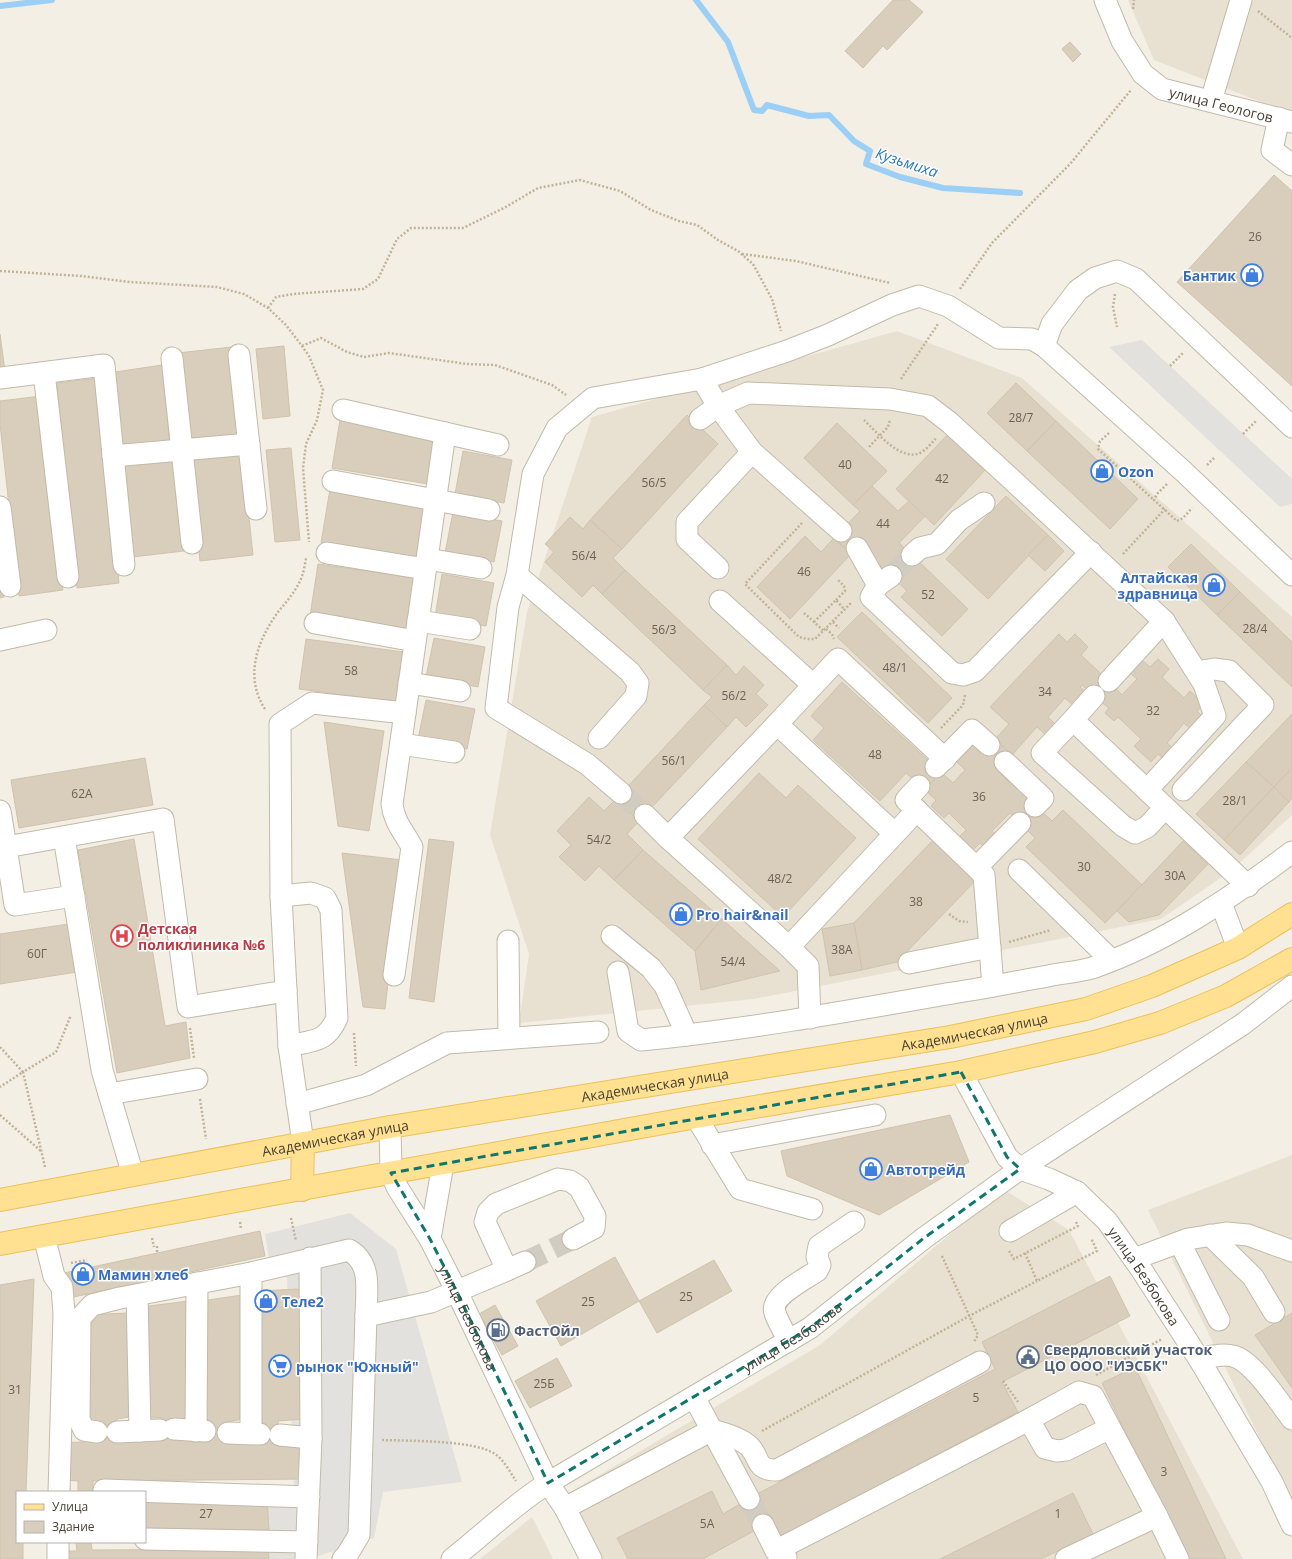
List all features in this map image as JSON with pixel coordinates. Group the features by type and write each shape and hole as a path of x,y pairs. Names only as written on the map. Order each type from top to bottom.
{"main road":[{"name":"Академическая улица","path":"0,1200 390,1127 950,1037 1086,1009 1152,986 1238,948 1292,914"},
{"path":"0,1244 696,1117 961,1072 1094,1042 1160,1023 1226,996 1292,959"},
{"path":"302,1190 303,1144"}],"street":[{"name":"улица Геологов","path":"1105,0 1122,41 1144,74 1162,88 1286,120"},
{"path":"1211,101 1249,5"},
{"path":"1286,120 1272,150 1292,165"},
{"path":"1044,346 1052,324 1078,290 1095,278 1117,271 1136,279 1292,427"},
{"path":"621,793 587,764 496,708 508,607 517,575 533,474 557,428 593,398 702,379 787,351 919,296 948,306 999,338 1032,339 1044,346 1183,471 1292,575"},
{"path":"239,355 256,509"},
{"path":"172,358 192,543"},
{"path":"0,378 104,365 124,565"},
{"path":"44,373 68,577"},
{"path":"702,379 718,406 752,452 841,531"},
{"path":"700,419 718,406 748,394 841,398 894,392 928,406 950,424 1091,552 1164,621 1204,684 1215,716 1147,790"},
{"path":"343,410 498,445"},
{"path":"394,975 412,847 393,816 392,804 445,433"},
{"path":"113,456 249,444"},
{"path":"718,568 687,539 687,522 752,452"},
{"path":"333,481 489,510"},
{"path":"912,555 920,548 937,544 958,520 984,503"},
{"path":"0,507 10,586"},
{"path":"857,548 885,581 872,597 876,603 952,673 963,675 975,671 1091,552"},
{"path":"327,553 426,564 481,568"},
{"path":"517,575 630,672 638,683 636,696 599,738"},
{"path":"720,601 813,685"},
{"path":"1109,681 1164,621"},
{"path":"315,623 416,631 470,629"},
{"path":"0,640 46,630"},
{"path":"668,838 838,659 927,742 941,763 972,730 989,745"},
{"path":"1183,790 1263,705 1229,671 1214,669 1197,672"},
{"path":"409,683 460,691"},
{"path":"1094,696 1042,753 1123,826 1135,832 1147,827 1165,808"},
{"path":"303,1144 289,1046 286,992 281,896 280,724 312,703 405,712"},
{"path":"1072,720 1248,886"},
{"path":"777,724 894,833"},
{"path":"401,744 454,752"},
{"path":"1005,762 1044,798 1036,806"},
{"path":"919,786 906,800 984,875 993,986"},
{"path":"789,947 916,810"},
{"path":"0,812 6,847 7,907 74,896"},
{"path":"645,815 668,838 789,947 808,966 810,1018"},
{"path":"6,847 164,819 188,1007 286,992"},
{"path":"977,867 1020,823"},
{"path":"64,837 102,1070 133,1175"},
{"path":"618,972 628,1031 641,1040 810,1018 993,986 1091,968 1145,946 1195,919 1248,886 1292,852"},
{"path":"1019,870 1110,959"},
{"path":"281,896 311,893 324,898 331,910 337,1018 332,1031 323,1038 289,1046"},
{"path":"1221,903 1238,948"},
{"path":"612,936 651,968 665,986 687,1035"},
{"path":"508,942 509,1038"},
{"path":"910,963 990,947"},
{"name":"улица Безбокова","path":"452,1559 483,1535 526,1497 810,1328 924,1238 1020,1169 1243,1024 1292,986"},
{"path":"297,1104 366,1085 447,1043 598,1032"},
{"path":"961,1072 1007,1157 1020,1169"},
{"path":"109,1094 197,1079"},
{"path":"712,1145 875,1115"},
{"path":"696,1117 740,1189 812,1209"},
{"path":"390,1127 391,1173"},
{"path":"430,1239 443,1164"},
{"name":"улица Безбокова","path":"1020,1169 1049,1179 1077,1192 1107,1221 1134,1259 1199,1359 1272,1482 1292,1525"},
{"name":"улица Безбокова","path":"391,1173 430,1239 457,1292 548,1483"},
{"path":"366,1316 431,1302 516,1266 485,1222 488,1212 496,1204 558,1179 570,1181 579,1187 595,1216 594,1228 573,1239"},
{"path":"1010,1231 1077,1192"},
{"path":"789,1341 774,1312 774,1304 781,1295 817,1271 820,1265 816,1257 819,1246 854,1222"},
{"path":"1134,1259 1188,1239 1226,1233 1248,1234 1292,1251"},
{"path":"1210,1235 1253,1277 1274,1312"},
{"path":"44,1236 54,1276 62,1287 60,1491"},
{"path":"1182,1247 1219,1320"},
{"path":"197,1284 200,1431 158,1430 107,1432 84,1430 79,1419 80,1318 92,1306 137,1295 251,1273 310,1258 350,1250 359,1256 367,1275 359,1535 343,1559"},
{"path":"146,1539 307,1550 311,1438 310,1258"},
{"path":"251,1273 263,1434"},
{"path":"137,1295 158,1430"},
{"path":"1199,1359 1215,1356 1234,1356 1252,1367 1292,1419"},
{"path":"565,1508 712,1430 736,1438 749,1447 760,1466 769,1470 777,1470 980,1362"},
{"path":"763,1525 776,1551 784,1554 1079,1392 1094,1396 1178,1559"},
{"path":"694,1397 749,1499"},
{"path":"1029,1420 1045,1448 1057,1452 1066,1450 1110,1428"},
{"path":"228,1433 311,1438"},
{"path":"548,1483 565,1508 591,1559"},
{"path":"104,1490 133,1491"},
{"path":"146,1491 309,1497"},
{"path":"1066,1559 1157,1516"},
{"path":"58,1543 58,1559"}],"path":[{"path":"1249,5 1292,38"},
{"path":"869,447 890,423 894,392 948,306 992,243 1070,164 1144,74"},
{"path":"268,308 276,298 293,294 363,289 378,279 397,239 411,228 463,228 504,208 538,188 580,180 620,191 651,210 679,221 697,225 742,254 753,264 772,300 787,351"},
{"path":"742,254 796,261 884,280 894,285 904,301"},
{"path":"1117,327 1113,307 1116,292 1128,276"},
{"path":"302,346 321,338 347,352 364,358 389,353 468,364 495,365 552,385 584,406"},
{"path":"841,398 893,448 911,455 919,453 950,424"},
{"path":"1113,428 1100,441 1098,449 1177,521 1183,518"},
{"path":"1207,465 1214,458"},
{"path":"1154,500 1156,494"},
{"path":"816,508 745,584 800,637 807,639 815,639 845,610 836,600"},
{"path":"1109,569 1165,510"},
{"path":"814,622 845,590 844,586 837,579"},
{"path":"804,613 832,634"},
{"path":"833,622 839,628"},
{"path":"927,742 963,705"},
{"path":"1023,939 1073,923"},
{"path":"0,1087 56,1052 74,1010"},
{"path":"190,1027 206,1141"},
{"path":"0,1047 23,1072 45,1167"},
{"path":"0,1115 42,1152"},
{"path":"743,1443 969,1316 1097,1251 1094,1244"},
{"path":"157,1246 157,1252"},
{"path":"1025,1253 1037,1281"},
{"path":"942,1256 978,1335"},
{"path":"67,1264 87,1260"},
{"path":"1123,1360 1180,1329"},
{"path":"1003,1381 1029,1420"},
{"path":"362,1438 469,1445 484,1448 496,1454 516,1481"}],"highlighted area":[{"path":"961,1072 1007,1157 1020,1169 924,1238 810,1328 548,1483 457,1292 430,1239 391,1173"}],"shaded area":[{"path":"1128,0 1292,0 1292,114 1154,60"},
{"path":"897,331 1022,378 1292,617 1292,815 1232,870 1161,919 754,999 519,1023 529,954 490,835 527,612 592,417"},
{"path":"1142,340 1292,479 1292,504 1280,507 1109,347"},
{"path":"1292,1155 1292,1504 1148,1210"},
{"path":"1003,1189 1069,1230 1243,1559 595,1559 564,1496 820,1345"},
{"path":"350,1213 396,1249 462,1482 383,1492 374,1538 309,1559 262,1559 253,1506 294,1493 287,1278 271,1271 265,1234"},
{"path":"532,1517 553,1559 480,1559"}],"building":[{"path":"893,0 909,0 923,12 887,50 883,46 863,68 845,51"},
{"path":"1070,42 1081,54 1073,62 1062,49"},
{"path":"1274,175 1292,191 1292,386 1177,282"},
{"path":"0,334 5,371 0,371"},
{"path":"284,346 290,416 263,419 256,349"},
{"path":"232,347 242,438 188,444 178,353"},
{"path":"162,365 170,446 118,449 109,373"},
{"path":"99,378 119,583 77,588 57,383"},
{"path":"1016,383 1056,421 1027,451 987,413"},
{"path":"41,396 63,590 19,596 0,424 0,401"},
{"path":"687,415 718,444 622,549 590,520"},
{"path":"340,420 436,436 428,484 332,468"},
{"path":"1056,421 1138,499 1110,529 1027,451"},
{"path":"837,423 887,471 853,505 804,458"},
{"path":"950,432 987,468 934,525 896,489"},
{"path":"291,448 300,540 275,542 266,450"},
{"path":"463,451 512,460 504,503 455,494"},
{"path":"242,453 253,555 200,561 189,459"},
{"path":"175,457 184,551 132,557 121,463"},
{"path":"872,486 898,511 909,501 925,516 899,543 908,551 887,572 860,546 851,554 834,538 860,511 853,505"},
{"path":"330,489 427,505 418,558 321,543"},
{"path":"1006,496 1048,535 988,599 946,559"},
{"path":"453,512 502,521 494,562 445,553"},
{"path":"570,517 583,529 590,520 622,549 613,558 625,570 602,594 593,585 582,597 545,562 554,552 545,544"},
{"path":"1048,535 1064,551 1045,571 1028,555"},
{"path":"805,536 821,552 834,538 851,554 790,619 757,587"},
{"path":"1191,544 1240,592 1217,615 1168,567"},
{"path":"908,551 968,609 942,636 901,597 907,591 887,572"},
{"path":"0,561 4,597 0,598"},
{"path":"318,564 416,578 408,630 310,616"},
{"path":"625,570 727,665 703,690 602,594"},
{"path":"442,574 494,583 486,626 435,617"},
{"path":"1240,592 1292,642 1292,687 1217,615"},
{"path":"862,612 952,698 928,723 837,637"},
{"path":"1059,634 1067,642 1075,634 1088,647 1081,655 1112,684 1097,699 1082,685 1080,687 1089,695 1076,708 1065,698 1048,717 1056,725 1046,735 1037,727 1012,755 995,739 1009,724 990,707"},
{"path":"434,638 485,647 478,687 426,677"},
{"path":"306,639 404,652 397,702 299,689"},
{"path":"1158,659 1169,669 1162,677 1184,698 1190,691 1204,704 1197,711 1204,718 1193,731 1184,723 1167,743 1174,749 1164,760 1158,754 1151,762 1134,746 1141,739 1118,717 1114,721 1105,713 1109,708 1097,699 1112,684 1122,695 1137,679 1130,673 1142,660 1150,667"},
{"path":"727,665 736,675 744,666 764,685 756,694 768,705 746,727 736,717 727,727 704,705 712,697 703,690"},
{"path":"842,682 941,772 925,790 906,773 880,801 813,740 824,728 811,716"},
{"path":"426,700 475,709 467,749 418,739"},
{"path":"704,705 727,727 639,821 616,799"},
{"path":"1292,714 1292,768 1274,787 1246,762"},
{"path":"324,722 384,731 369,831 338,826"},
{"path":"995,739 1012,755 998,771 1009,782 1013,778 1030,794 1026,797 1039,809 1023,826 1010,813 992,831 998,837 986,849 980,843 971,852 957,839 966,830 949,813 944,818 931,806 936,800 925,790 941,772 953,783 965,770 957,762 972,746 980,753"},
{"path":"145,758 153,805 19,828 11,780"},
{"path":"1246,762 1274,787 1224,840 1196,814"},
{"path":"1292,768 1292,798 1289,802 1274,787"},
{"path":"759,773 786,798 798,785 856,838 783,917 698,839"},
{"path":"1274,787 1289,802 1240,855 1224,840"},
{"path":"589,797 604,811 616,799 639,821 627,834 643,850 614,880 599,866 585,881 559,857 571,845 557,831"},
{"path":"1039,809 1052,821 1063,810 1142,885 1105,923 1026,847 1035,838 1023,826"},
{"name":"Детская поликлиника №6","path":"134,839 165,1026 186,1022 190,1058 117,1073 78,850"},
{"path":"429,839 454,842 434,1002 409,998"},
{"path":"934,839 978,878 897,962 862,970 854,923"},
{"path":"1183,841 1208,864 1159,915 1129,922 1117,911"},
{"path":"643,850 722,919 695,951 614,880"},
{"path":"342,853 402,860 385,1009 363,1007"},
{"path":"722,919 780,971 701,990 695,951"},
{"path":"854,923 862,970 830,976 822,929"},
{"path":"69,924 77,972 0,984 0,934"},
{"name":"Автотрейд","path":"950,1115 969,1162 879,1215 787,1176 781,1151"},
{"path":"260,1231 265,1256 69,1298 64,1273"},
{"path":"615,1257 639,1301 561,1346 536,1301"},
{"path":"714,1260 732,1291 657,1333 639,1301"},
{"path":"1110,1276 1130,1316 1002,1382 1018,1412 780,1537 757,1494 995,1369 982,1342"},
{"path":"34,1279 26,1491 16,1491 16,1543 23,1543 23,1559 0,1559 0,1285"},
{"name":"рынок \"Южный\"","path":"300,1289 303,1419 278,1421 280,1442 303,1442 307,1479 93,1481 93,1491 78,1491 78,1481 64,1480 64,1443 96,1441 98,1421 85,1421 88,1315 127,1313 129,1417 117,1419 117,1432 159,1439 161,1418 148,1418 149,1306 188,1301 205,1438 208,1300 242,1295 243,1419 227,1422 229,1441 260,1440 258,1291"},
{"name":"ФастОйл","path":"495,1305 518,1346 502,1355 479,1314"},
{"path":"1292,1313 1292,1388 1255,1335"},
{"path":"557,1358 572,1386 530,1408 515,1381"},
{"path":"1135,1367 1226,1559 1186,1559 1102,1383"},
{"path":"712,1491 723,1514 757,1494 772,1521 703,1559 628,1559 617,1538"},
{"path":"1073,1493 1093,1534 1041,1559 940,1559"},
{"path":"146,1498 267,1498 269,1530 146,1528"},
{"path":"76,1543 91,1543 92,1550 268,1549 269,1559 64,1559 65,1551 77,1551"}],"waterway":[{"name":"Кузьмиха","path":"0,6 52,0"},
{"name":"Кузьмиха","path":"696,0 728,42 754,110 762,111 767,105 809,116 829,115 854,141 870,151 866,164 900,177 943,188 1020,193"}],"tunnel":[{"path":"891,576 912,555"},
{"path":"621,793 645,815"},
{"path":"525,1262 573,1239"},
{"path":"749,1499 763,1525"}],"place":[{"name":"Бантик","path":"1252,275"},
{"name":"Ozon","path":"1102,471"},
{"name":"Алтайская здравница","path":"1214,585"},
{"name":"Pro hair&nail","path":"681,914"},
{"name":"Детская поликлиника №6","path":"122,936"},
{"name":"Автотрейд","path":"871,1169"},
{"name":"Мамин хлеб","path":"83,1274"},
{"name":"Теле2","path":"266,1301"},
{"name":"ФастОйл","path":"498,1330"},
{"name":"Свердловский участок ЦО ООО \"ИЭСБК\"","path":"1028,1357"},
{"name":"рынок \"Южный\"","path":"280,1366"}]}
